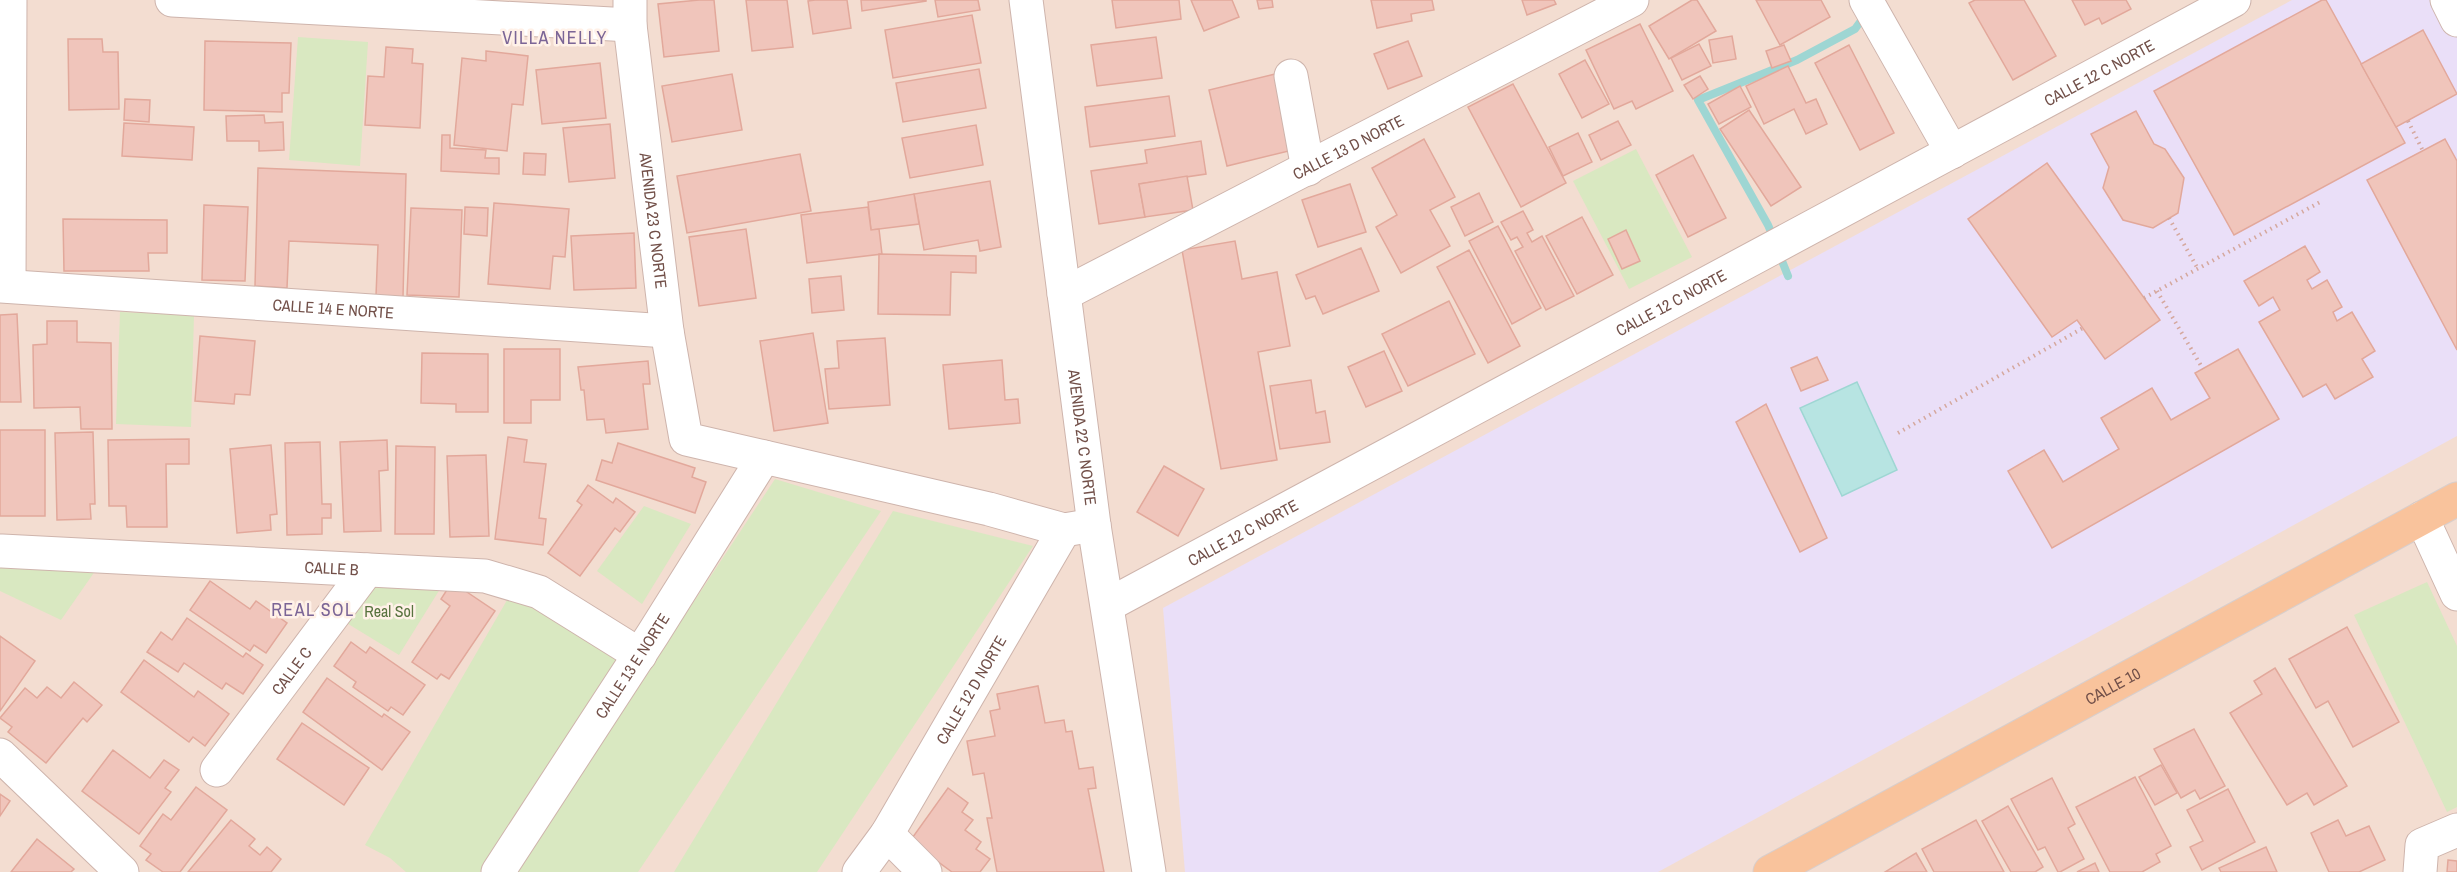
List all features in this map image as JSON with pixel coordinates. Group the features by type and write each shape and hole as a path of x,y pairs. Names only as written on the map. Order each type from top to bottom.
{"main road":[{"name":"CALLE 10","path":"1770,872 2457,499"}],"street":[{"path":"4,286 10,0"},
{"path":"172,0 630,12"},
{"name":"AVENIDA 22 C NORTE","path":"1027,0 1064,294 1079,527 1108,605 1149,872"},
{"name":"CALLE 13 D NORTE","path":"1064,294 1632,0"},
{"path":"1866,0 1952,152"},
{"name":"CALLE 12 C NORTE","path":"1108,605 2234,0"},
{"path":"2447,0 2457,20"},
{"name":"AVENIDA 23 C NORTE","path":"630,12 667,331 686,440 764,457"},
{"path":"1291,76 1308,169"},
{"name":"CALLE 14 E NORTE","path":"4,286 667,331"},
{"path":"764,457 989,509 1079,527"},
{"name":"CALLE 13 E NORTE","path":"498,872 640,655 764,457"},
{"path":"2422,518 2457,594"},
{"name":"CALLE 12 D NORTE","path":"860,872 887,834 1079,527"},
{"name":"CALLE B","path":"2,551 485,576 539,592 640,655"},
{"name":"CALLE C","path":"217,770 367,570"},
{"path":"0,755 122,872"},
{"path":"2420,872 2422,845 2457,831"},
{"path":"887,834 925,872"}],"path":[{"path":"2408,121 2423,151"},
{"path":"2144,298 2322,201"},
{"path":"2169,218 2198,269"},
{"path":"2157,291 2202,369"},
{"path":"1898,433 2083,328"}],"shaded area":[{"path":"0,0 2457,0 2457,872 0,872"},
{"path":"2292,0 2457,0 2457,436 1658,872 1185,872 1163,608"}],"green space":[{"path":"298,37 368,42 360,166 289,160"},
{"path":"1636,149 1692,257 1629,289 1573,181"},
{"path":"120,312 194,315 191,427 116,424"},
{"path":"775,479 881,511 638,872 515,872"},
{"path":"644,506 691,524 642,604 597,571"},
{"path":"893,511 1033,546 817,872 674,872"},
{"path":"0,560 100,564 61,620 0,591"},
{"name":"Real Sol","path":"375,575 445,581 399,655 345,622"},
{"path":"2427,582 2457,646 2457,807 2447,812 2354,615"},
{"path":"510,595 536,600 619,656 480,872 406,872 390,858 365,845"}],"water":[{"path":"1857,382 1897,470 1842,496 1800,408"}],"building":[{"path":"714,0 719,51 664,57 658,4"},
{"path":"746,0 787,0 793,47 752,51"},
{"path":"847,0 851,28 813,34 808,1"},
{"path":"861,0 926,0 926,1 862,11"},
{"path":"935,0 978,0 980,10 938,17"},
{"path":"1112,0 1179,0 1181,19 1116,28"},
{"path":"1191,0 1232,0 1239,17 1204,31"},
{"path":"1257,0 1272,0 1273,7 1259,9"},
{"path":"1371,0 1432,0 1434,10 1411,14 1412,21 1377,28"},
{"path":"1522,0 1554,0 1556,4 1527,15"},
{"path":"1692,0 1697,0 1716,31 1669,59 1649,26"},
{"path":"1756,0 1821,0 1830,17 1780,45"},
{"path":"1975,0 2024,0 2056,56 2013,80 1969,3"},
{"path":"2072,0 2126,0 2131,9 2102,24 2099,18 2085,25"},
{"path":"2322,0 2326,0 2405,143 2234,235 2154,91"},
{"path":"972,15 981,63 893,78 885,30"},
{"path":"1640,24 1673,91 1636,109 1632,101 1614,109 1586,50"},
{"path":"2423,30 2457,94 2396,127 2361,64"},
{"path":"1732,36 1736,59 1713,63 1709,40"},
{"path":"1156,37 1162,78 1097,86 1091,45"},
{"path":"68,39 102,39 103,52 118,52 119,109 69,110"},
{"path":"205,41 291,43 289,93 282,93 282,112 204,110"},
{"path":"1408,41 1422,76 1388,89 1374,54"},
{"path":"1699,44 1711,66 1682,80 1671,58"},
{"path":"1784,45 1791,61 1772,68 1766,51"},
{"path":"1849,45 1894,133 1860,150 1815,63"},
{"path":"386,47 413,49 412,63 423,64 420,128 365,125 368,76 384,77"},
{"path":"486,51 528,56 523,105 512,104 507,151 454,145 462,58 486,61"},
{"path":"1585,60 1609,104 1582,118 1559,74"},
{"path":"600,63 606,118 542,124 536,70"},
{"path":"1788,66 1806,103 1816,99 1827,124 1806,134 1794,109 1764,124 1746,86"},
{"path":"979,69 986,108 903,122 896,83"},
{"path":"1279,73 1297,149 1227,166 1209,90"},
{"path":"732,74 742,130 672,142 662,86"},
{"path":"1700,76 1708,89 1693,99 1684,85"},
{"path":"1513,84 1566,183 1521,207 1468,107"},
{"path":"1740,86 1751,107 1719,124 1708,104"},
{"path":"1169,96 1175,136 1090,147 1085,107"},
{"path":"125,99 150,100 149,122 124,120"},
{"path":"1749,110 1801,187 1771,206 1720,129"},
{"path":"2136,111 2154,144 2165,149 2184,178 2178,213 2153,228 2123,220 2103,188 2109,167 2091,134"},
{"path":"264,115 265,123 283,122 284,150 259,151 259,141 227,141 226,116"},
{"path":"1618,121 1631,145 1601,160 1589,135"},
{"path":"124,123 194,127 192,160 122,156"},
{"path":"610,124 615,178 569,182 563,128"},
{"path":"976,125 983,165 910,178 902,138"},
{"path":"1578,133 1592,162 1563,176 1549,147"},
{"path":"442,135 450,135 450,148 486,150 485,158 499,158 499,174 441,171"},
{"path":"1424,139 1455,197 1430,210 1450,246 1401,273 1376,227 1397,215 1372,168"},
{"path":"2445,139 2457,161 2457,350 2367,180"},
{"path":"1201,141 1206,174 1139,184 1145,217 1099,224 1091,171 1147,163 1145,150"},
{"path":"524,153 546,154 545,175 523,174"},
{"path":"800,154 811,211 687,233 677,176"},
{"path":"1693,155 1726,218 1688,237 1656,175"},
{"path":"2047,163 2160,320 2105,359 2077,320 2052,337 1968,219"},
{"path":"258,168 406,174 403,297 376,296 378,245 289,241 287,288 255,286"},
{"path":"1187,176 1193,210 1145,217 1139,184"},
{"path":"990,181 1001,247 980,251 978,240 924,250 914,194"},
{"path":"1350,184 1366,232 1318,247 1302,200"},
{"path":"1479,193 1493,222 1465,236 1451,207"},
{"path":"914,194 919,224 871,230 868,202"},
{"path":"494,203 569,209 565,257 553,256 550,289 488,284"},
{"path":"204,205 248,207 245,281 202,280"},
{"path":"465,207 488,208 487,236 464,234"},
{"path":"868,207 871,230 879,229 882,254 807,263 801,215"},
{"path":"411,208 462,210 459,297 407,295"},
{"path":"1523,211 1533,230 1527,233 1532,242 1542,236 1574,296 1546,310 1515,251 1523,247 1517,237 1511,240 1501,222"},
{"path":"1582,217 1613,275 1577,294 1546,236"},
{"path":"63,219 167,220 167,253 148,253 149,271 64,271"},
{"path":"1498,226 1541,308 1512,324 1469,241"},
{"path":"746,229 756,298 699,306 689,237"},
{"path":"1626,230 1640,261 1622,269 1608,239"},
{"path":"634,233 636,288 574,290 571,236"},
{"path":"1235,241 1242,279 1277,272 1290,346 1258,352 1277,460 1221,469 1182,250"},
{"path":"2305,246 2320,272 2307,280 2312,289 2327,280 2342,307 2333,312 2337,321 2352,312 2375,351 2362,359 2373,377 2335,399 2326,384 2303,397 2259,322 2280,310 2273,297 2259,306 2244,281"},
{"path":"1361,248 1379,291 1323,314 1315,296 1306,299 1296,275"},
{"path":"1469,250 1520,346 1488,363 1437,267"},
{"path":"879,254 976,256 976,273 951,272 950,315 878,314"},
{"path":"841,276 844,310 812,313 809,279"},
{"path":"1449,301 1475,354 1408,386 1382,334"},
{"path":"17,314 21,402 0,402 0,315"},
{"path":"47,321 77,321 77,342 111,343 112,429 81,429 80,407 34,408 33,345 47,344"},
{"path":"813,333 828,423 774,431 760,341"},
{"path":"200,336 255,341 250,395 235,394 234,404 195,401"},
{"path":"885,338 890,405 829,409 825,369 839,368 837,341"},
{"path":"504,349 560,349 560,400 531,400 531,423 504,423"},
{"path":"2238,349 2279,419 2052,548 2008,471 2044,450 2063,482 2119,449 2101,418 2152,388 2171,420 2210,398 2195,373"},
{"path":"1384,351 1402,391 1366,407 1348,367"},
{"path":"422,353 488,354 488,412 456,412 456,404 421,403"},
{"path":"1817,357 1828,380 1801,391 1791,368"},
{"path":"1002,360 1005,400 1018,399 1020,423 949,429 943,365"},
{"path":"648,361 650,384 643,384 648,429 606,433 604,419 587,420 584,390 581,390 578,367"},
{"path":"1311,380 1316,413 1325,411 1330,442 1280,449 1270,386"},
{"path":"1766,404 1827,538 1800,552 1736,422"},
{"path":"0,430 45,430 45,516 0,516"},
{"path":"93,432 95,504 90,504 91,519 57,520 55,433"},
{"path":"508,437 527,440 524,462 546,464 539,518 546,519 543,545 495,539"},
{"path":"189,439 189,464 166,464 167,527 127,527 126,506 109,506 108,440"},
{"path":"387,440 388,470 379,471 381,531 344,532 340,442"},
{"path":"320,442 322,504 331,504 331,518 322,518 322,534 287,535 285,443"},
{"path":"618,443 695,468 692,477 706,482 695,513 596,480 602,460 612,463"},
{"path":"271,445 277,514 270,515 271,530 237,533 230,449"},
{"path":"396,446 435,447 434,534 395,534"},
{"path":"486,455 489,536 450,537 447,456"},
{"path":"1164,466 1204,489 1178,536 1137,512"},
{"path":"588,485 613,503 616,498 635,512 620,532 615,528 580,576 548,553 582,505 577,501"},
{"path":"210,581 250,609 256,601 287,623 266,653 254,645 250,651 190,610"},
{"path":"452,582 495,611 449,679 441,674 437,679 412,662 450,606 441,599"},
{"path":"187,618 243,657 246,653 263,665 243,694 226,683 222,689 184,663 178,672 147,652 161,632 172,640"},
{"path":"2347,627 2399,722 2353,747 2328,701 2316,708 2289,659"},
{"path":"0,636 35,661 0,711"},
{"path":"351,642 366,653 370,647 425,685 403,715 391,707 388,711 353,687 356,682 334,666"},
{"path":"144,660 194,697 198,691 229,714 205,746 193,737 189,742 121,692"},
{"path":"2275,668 2347,786 2314,805 2307,793 2287,805 2230,713 2262,694 2254,681"},
{"path":"327,678 382,717 384,714 410,732 382,770 303,712"},
{"path":"74,682 102,705 87,722 83,718 46,763 8,732 12,727 0,718 25,688 37,698 47,687 61,698"},
{"path":"1038,686 1045,723 1064,720 1066,732 1072,731 1079,769 1093,767 1096,788 1088,789 1104,872 997,872 987,818 992,818 984,773 973,775 967,741 995,736 990,711 1000,709 997,694"},
{"path":"302,723 369,768 344,805 277,759"},
{"path":"2194,729 2225,786 2200,799 2195,790 2181,798 2154,749"},
{"path":"113,750 150,778 164,760 179,770 165,788 171,792 139,834 82,791"},
{"path":"2161,765 2177,793 2155,805 2139,777"},
{"path":"2135,777 2171,846 2156,854 2160,862 2142,872 2110,872 2076,807"},
{"path":"2052,778 2075,824 2068,828 2084,859 2060,872 2045,847 2038,850 2011,799"},
{"path":"196,787 227,810 180,872 163,872 146,860 151,854 140,846 163,814 171,820"},
{"path":"948,788 968,803 962,812 973,820 965,830 981,842 976,849 990,859 980,872 952,872 910,841"},
{"path":"2228,789 2255,842 2202,870 2190,847 2203,841 2187,810"},
{"path":"0,794 10,801 0,816"},
{"path":"2008,806 2043,867 2035,872 2011,872 1982,821"},
{"path":"231,820 255,839 249,846 260,855 267,847 281,859 271,872 188,872"},
{"path":"1976,820 2004,872 1934,872 1922,849"},
{"path":"2338,820 2346,836 2369,826 2385,860 2359,872 2329,872 2311,833"},
{"path":"37,839 74,869 71,872 11,872"},
{"path":"2266,847 2277,872 2221,872 2219,868"},
{"path":"1916,853 1927,872 1885,872"},
{"path":"2448,860 2457,861 2457,872 2447,872"},
{"path":"2095,863 2099,872 2077,872"}],"waterway":[{"path":"1774,239 1698,100 1797,60 1855,29 1866,14"},
{"path":"1778,251 1788,276"}],"district":[{"name":"VILLA NELLY","path":"555,38"},
{"name":"REAL SOL","path":"313,610"}]}
